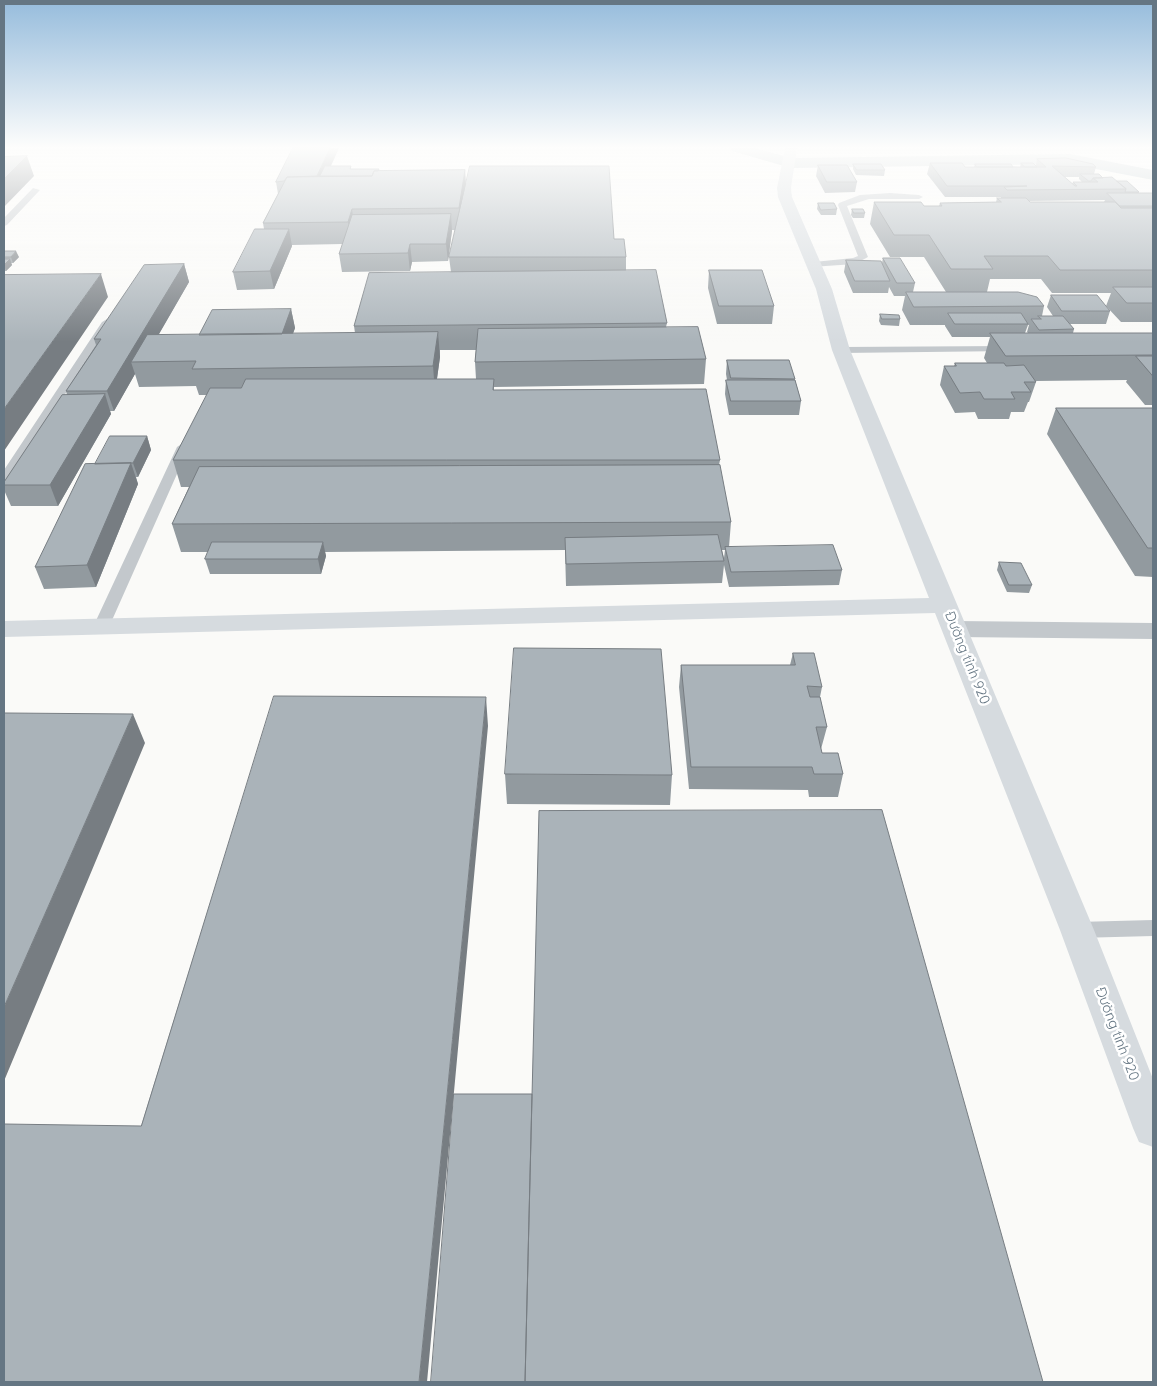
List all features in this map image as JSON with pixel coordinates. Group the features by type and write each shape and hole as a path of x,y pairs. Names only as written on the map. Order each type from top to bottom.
{"main road":[{"name":"Đường tỉnh 920","path":"792,213 824,289 841,350 1077,930 1153,1128"},
{"path":"4,629 945,605"}],"street":[{"path":"955,629 1153,632"}],"lane":[{"path":"4,222 13,213"},
{"path":"814,265 855,261 863,256 845,213"},
{"path":"4,479 115,310"},
{"path":"841,350 1017,349"},
{"path":"101,627 190,432"},
{"path":"1077,930 1153,928"}],"building":[{"path":"268,213 351,213 348,222 263,223"},
{"path":"459,213 612,213 614,239 624,239 626,257 449,257"},
{"path":"880,213 1153,213 1153,270 1060,270 1048,256 984,256 993,269 951,269 929,235 894,235"},
{"path":"451,214 446,244 410,244 408,253 339,254 352,215"},
{"path":"255,229 289,229 270,271 233,272"},
{"path":"4,251 16,251 11,257 4,257"},
{"path":"883,258 900,258 915,283 897,283"},
{"path":"4,259 10,259 4,265"},
{"path":"846,260 881,261 890,281 855,281"},
{"path":"184,264 107,391 66,391 101,339 94,339 144,265"},
{"path":"656,270 667,323 354,326 369,273"},
{"path":"709,270 762,270 774,306 719,306"},
{"path":"101,274 4,409 4,275"},
{"path":"1113,287 1153,287 1153,303 1127,303"},
{"path":"906,292 1018,292 1037,297 1044,306 914,307"},
{"path":"1051,295 1097,295 1110,311 1062,311"},
{"path":"291,309 282,334 199,335 212,310"},
{"path":"948,313 1021,313 1028,324 955,324"},
{"path":"880,314 899,315 900,319 882,319"},
{"path":"1038,316 1063,316 1074,329 1039,330 1031,319 1041,319"},
{"path":"698,327 706,359 475,362 478,329"},
{"path":"438,332 433,366 192,369 196,361 131,362 147,335"},
{"path":"990,333 1153,333 1153,355 1006,356"},
{"path":"1136,356 1153,356 1153,376"},
{"path":"727,360 789,360 795,379 731,378"},
{"path":"955,363 1004,363 1006,366 1024,365 1036,382 1024,382 1031,392 1011,392 1015,399 984,399 980,392 960,393 944,366 956,366"},
{"path":"246,379 494,379 493,390 706,389 720,460 173,460 210,388 241,388"},
{"path":"726,380 795,380 801,401 731,401"},
{"path":"105,394 50,485 4,485 4,482 62,395"},
{"path":"1056,408 1153,408 1153,548 1148,548"},
{"path":"110,436 147,436 133,463 95,464"},
{"path":"131,463 87,565 35,567 85,464"},
{"path":"720,465 731,522 172,524 199,467"},
{"path":"718,535 724,561 566,564 565,538"},
{"path":"212,542 323,542 318,559 205,559"},
{"path":"833,545 842,570 731,572 725,547"},
{"path":"999,562 1021,563 1032,585 1009,585"},
{"path":"514,648 661,649 672,775 505,774"},
{"path":"793,653 814,653 822,687 807,686 810,697 820,697 827,727 816,727 822,753 838,753 843,774 814,774 812,767 691,767 681,665 795,665"},
{"path":"274,696 486,697 419,1382 4,1382 4,1124 141,1126"},
{"path":"4,713 133,714 4,1007"},
{"path":"882,810 1043,1382 525,1382 539,811"},
{"path":"454,1094 532,1094 525,1382 431,1382"}]}
